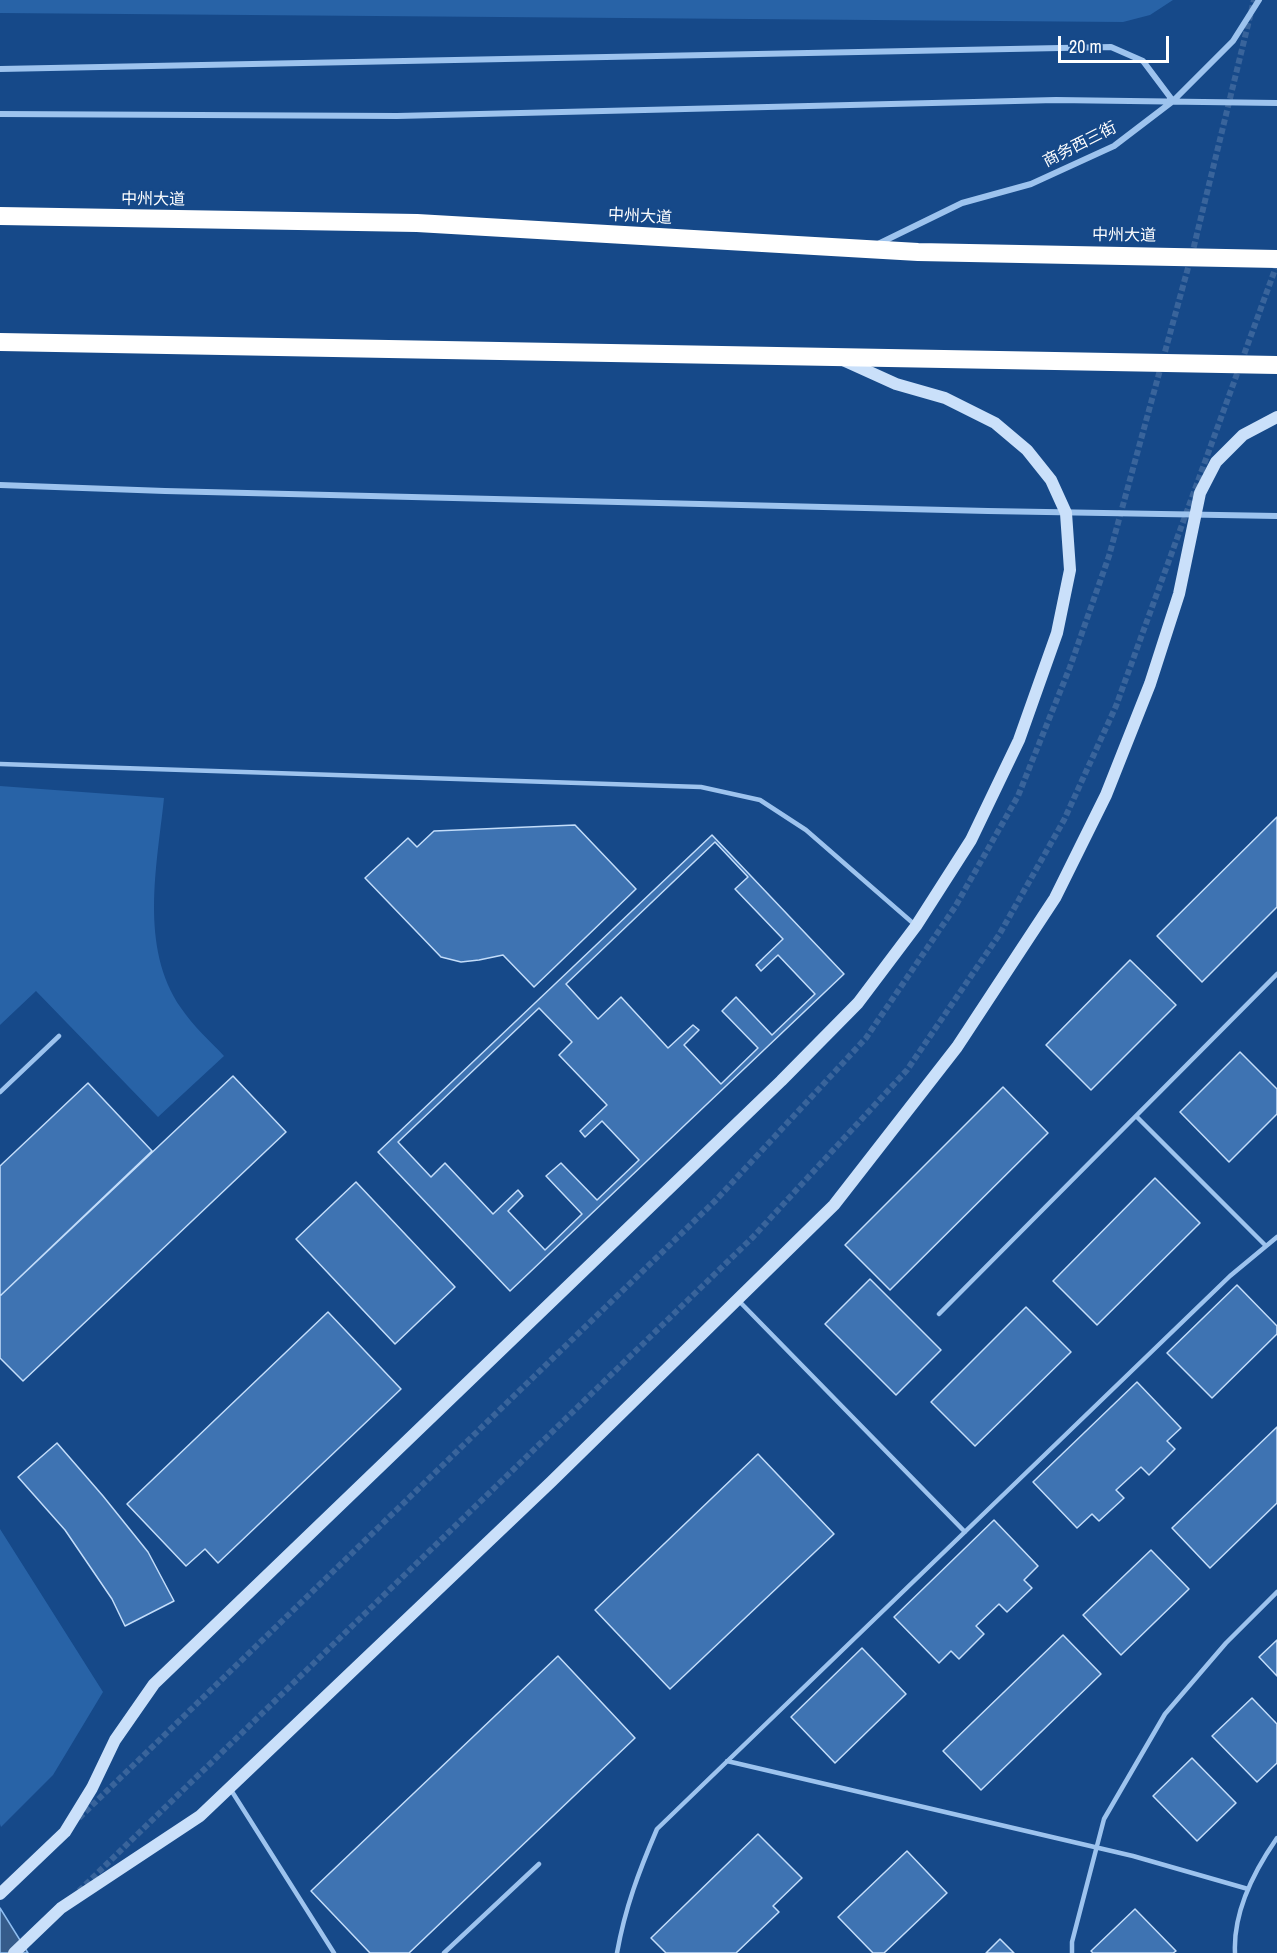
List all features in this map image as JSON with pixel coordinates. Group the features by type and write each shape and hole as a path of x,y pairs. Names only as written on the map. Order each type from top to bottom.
{"highway":[{"name":"中州大道","path":"0,216 417,223 918,252 1277,259"},
{"path":"0,342 1277,365"}],"street":[{"name":"商务西三街","path":"868,249 962,203 1031,184 1114,146 1173,101 1233,41 1259,0"},
{"path":"0,69 1111,47 1143,61 1173,101"},
{"path":"0,114 397,116 1056,100 1277,103"},
{"path":"0,1894 65,1832 92,1788 115,1740 154,1684 782,1081 858,1003 916,926 971,840 1022,729 1057,633 1070,570 1066,513 1051,480 1027,450 995,423 945,398 896,384 837,357"},
{"path":"14,1953 62,1908 200,1816 551,1482 834,1205 957,1047 1055,898 1106,795 1150,684 1179,594 1200,493 1216,462 1243,435 1277,417"},
{"path":"0,485 1066,513 1277,516"}],"lane":[{"path":"0,764 701,787 760,800 806,830 916,926"},
{"path":"939,1314 1277,974"},
{"path":"0,1092 59,1036"},
{"path":"1136,1116 1266,1246"},
{"path":"617,1953 622,1924 636,1878 657,1829 1230,1276 1277,1237"},
{"path":"737,1299 965,1532"},
{"path":"1072,1953 1072,1942 1104,1819 1165,1714 1226,1643 1277,1592"},
{"path":"727,1761 1096,1847 1248,1889"},
{"path":"229,1787 334,1953"},
{"path":"1235,1953 1241,1903 1267,1852 1277,1838"},
{"path":"444,1953 539,1864"}],"shaded area":[{"path":"0,0 1173,0 1150,15 1123,22 0,13"},
{"path":"0,786 164,798 154,906 155,933 160,959 168,984 181,1008 224,1056 158,1117 36,991 0,1025"},
{"path":"0,1529 103,1692 53,1775 1,1827 0,1824"},
{"path":"0,1908 28,1953 0,1953"}],"building":[{"path":"1277,817 1277,907 1202,982 1157,936"},
{"path":"575,825 636,889 534,987 503,955 461,962 441,957 365,878 408,838 417,847 434,831"},
{"path":"712,835 844,974 510,1291 378,1152"},
{"path":"715,842 748,877 735,889 783,939 756,965 761,971 778,955 815,994 772,1035 736,997 722,1011 758,1048 721,1084 684,1045 699,1030 693,1025 668,1048 621,997 598,1019 566,984"},
{"path":"1130,960 1176,1005 1091,1090 1046,1045"},
{"path":"539,1008 572,1042 559,1055 607,1105 580,1131 585,1137 602,1121 639,1160 597,1200 561,1163 546,1176 582,1214 545,1250 508,1211 523,1196 518,1190 493,1214 445,1163 431,1177 398,1142"},
{"path":"1240,1052 1277,1089 1277,1114 1229,1162 1180,1112"},
{"path":"233,1076 286,1132 23,1381 0,1358 0,1296"},
{"path":"88,1083 152,1151 0,1296 0,1166"},
{"path":"1003,1087 1048,1133 890,1290 845,1245"},
{"path":"1155,1178 1200,1223 1097,1325 1053,1281"},
{"path":"356,1182 455,1287 395,1344 296,1239"},
{"path":"870,1279 941,1350 896,1395 825,1324"},
{"path":"1237,1285 1277,1326 1277,1334 1212,1398 1167,1353"},
{"path":"1026,1307 1071,1352 975,1446 931,1402"},
{"path":"328,1312 401,1389 218,1563 205,1549 186,1566 127,1504"},
{"path":"1137,1382 1181,1428 1167,1441 1175,1449 1149,1475 1141,1467 1116,1490 1124,1498 1099,1521 1092,1514 1077,1528 1033,1482"},
{"path":"1277,1427 1277,1503 1210,1568 1172,1528"},
{"path":"57,1443 148,1552 174,1601 125,1626 112,1599 65,1530 18,1477"},
{"path":"758,1454 834,1534 670,1689 595,1610"},
{"path":"994,1520 1038,1566 1024,1580 1032,1588 1007,1612 999,1604 976,1626 984,1634 959,1659 951,1651 939,1663 894,1617"},
{"path":"1151,1550 1189,1589 1121,1655 1083,1615"},
{"path":"1063,1635 1101,1674 981,1790 943,1751"},
{"path":"1277,1640 1277,1676 1259,1657"},
{"path":"862,1648 906,1694 835,1763 791,1717"},
{"path":"558,1656 635,1738 409,1953 370,1953 311,1891"},
{"path":"1252,1698 1277,1724 1277,1763 1257,1782 1212,1736"},
{"path":"1192,1758 1236,1803 1197,1841 1153,1796"},
{"path":"758,1834 802,1878 773,1906 779,1912 736,1953 666,1953 651,1938"},
{"path":"907,1851 947,1893 884,1953 873,1953 838,1917"},
{"path":"1135,1909 1176,1951 1173,1953 1093,1953 1091,1951"},
{"path":"1000,1939 1014,1953 986,1953"}],"tunnel":[{"path":"79,1818 716,1200 866,1038 955,907 1018,796 1070,667 1109,556 1194,246 1254,0"},
{"path":"79,1891 753,1237 907,1070 999,935 1064,820 1116,706 1277,264"}]}
